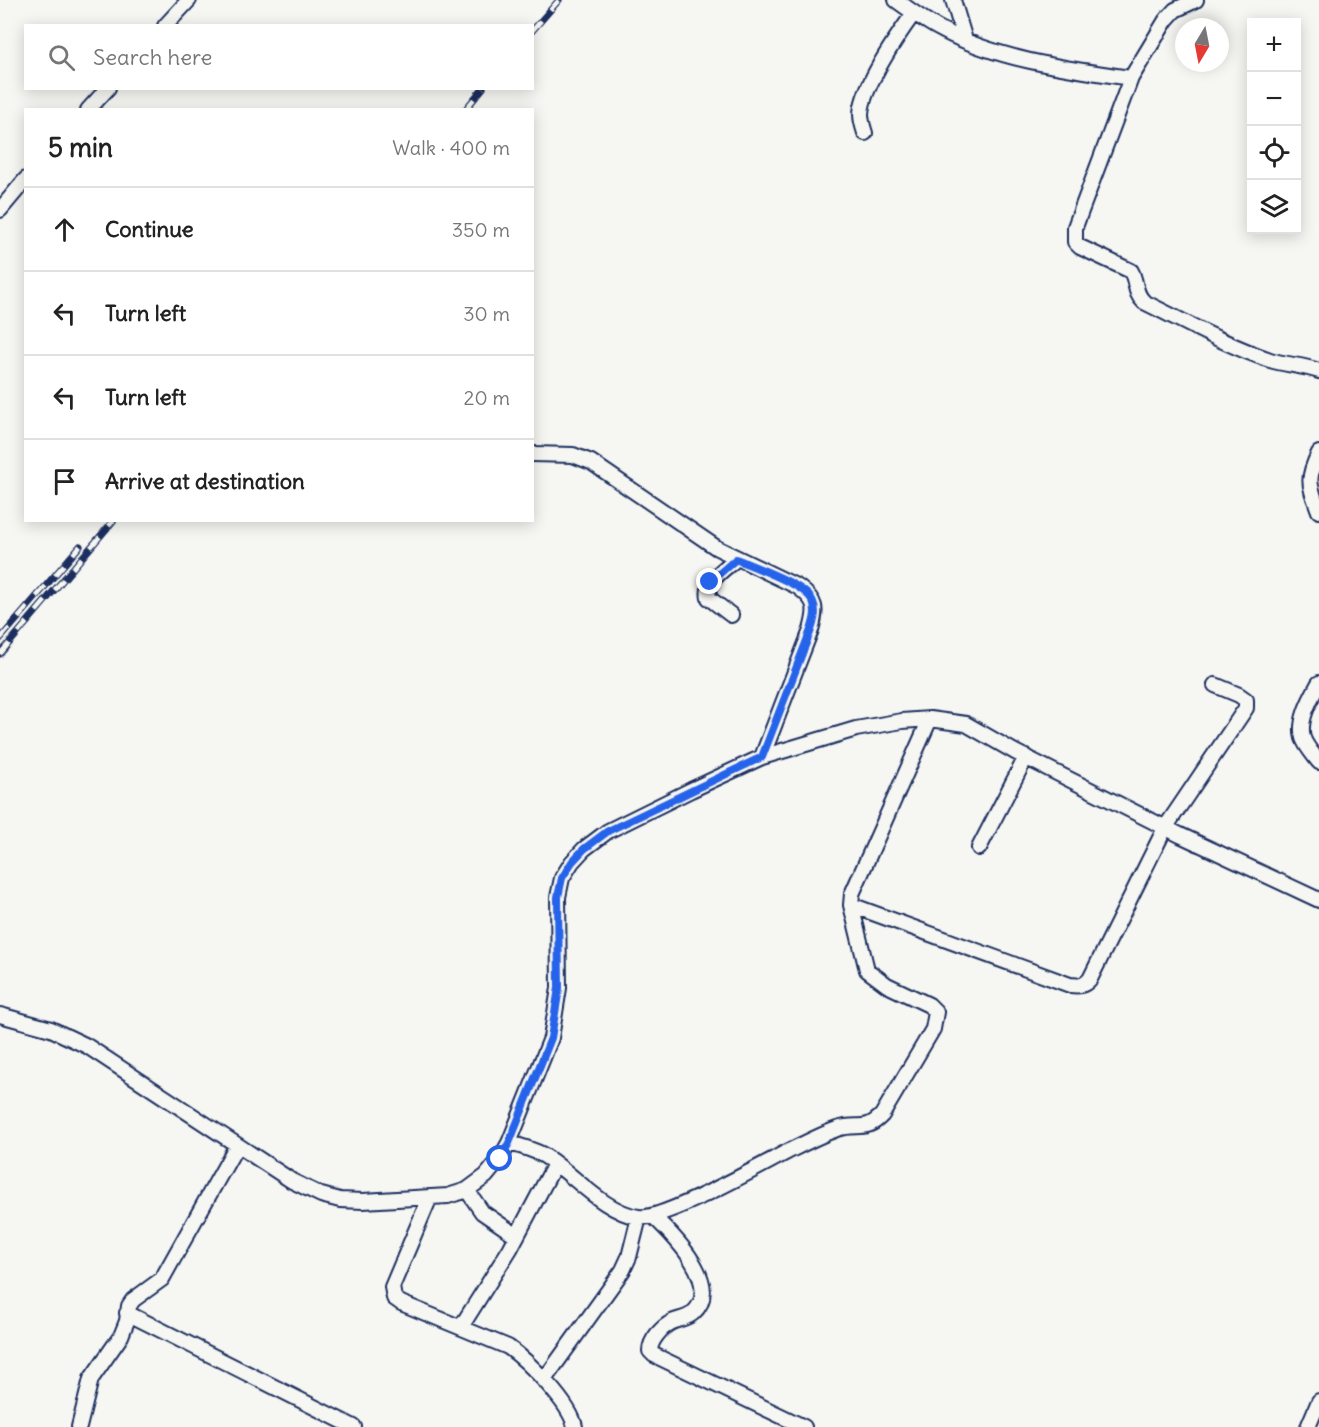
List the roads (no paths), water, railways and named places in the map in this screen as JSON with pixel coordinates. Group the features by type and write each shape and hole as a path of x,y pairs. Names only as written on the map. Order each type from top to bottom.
{"street":[{"path":"167,24 189,0"},
{"path":"896,0 943,31 965,40 1042,63 1131,78"},
{"path":"953,0 965,40"},
{"path":"1196,0 1175,10 1166,20 1131,78 1075,227 1075,242 1080,247 1131,271 1135,289 1144,302 1270,360 1319,371"},
{"path":"865,133 861,112 864,100 892,43 914,13"},
{"path":"90,108 106,90"},
{"path":"0,210 24,181"},
{"path":"1319,453 1309,478 1319,511"},
{"path":"534,454 573,455 591,462 717,548 798,587 810,596 814,604 815,617 762,757"},
{"path":"731,615 709,598 707,591 710,582 736,559"},
{"path":"1319,683 1306,710 1302,730 1306,743 1319,762"},
{"path":"851,905 1079,986 1085,984 1090,979 1165,828 1246,708 1245,700 1239,695 1215,685"},
{"path":"544,1380 622,1270 646,1216 706,1193 808,1142 844,1127 867,1127 882,1115 933,1029 936,1012 929,1005 887,985 867,970 851,905 856,883 930,719"},
{"path":"0,1015 51,1029 87,1046 292,1181 321,1194 340,1200 363,1201 448,1196 467,1190 500,1159 509,1143 553,1031 559,988 558,897 562,878 572,862 584,849 608,831 762,757 856,729 902,721 930,719 966,724 1165,828 1319,900"},
{"path":"979,848 1026,757"},
{"path":"509,1143 528,1148 555,1164 599,1198 626,1213 646,1216 675,1237 684,1248 704,1288 702,1297 692,1314 665,1327 651,1342 650,1351 654,1355 804,1427"},
{"path":"79,1427 91,1379 121,1336 127,1321 129,1306 133,1300 162,1279 237,1145"},
{"path":"461,1328 517,1236 555,1164"},
{"path":"467,1190 482,1212 517,1236"},
{"path":"429,1197 392,1287 394,1298 401,1303 508,1347 522,1356 564,1405 575,1427"},
{"path":"127,1313 354,1427"},
{"path":"1308,1427 1319,1401"}],"railway":[{"path":"534,29 559,0"},
{"path":"467,108 481,90"},
{"path":"0,654 112,522"},
{"path":"0,639 80,546"}]}
